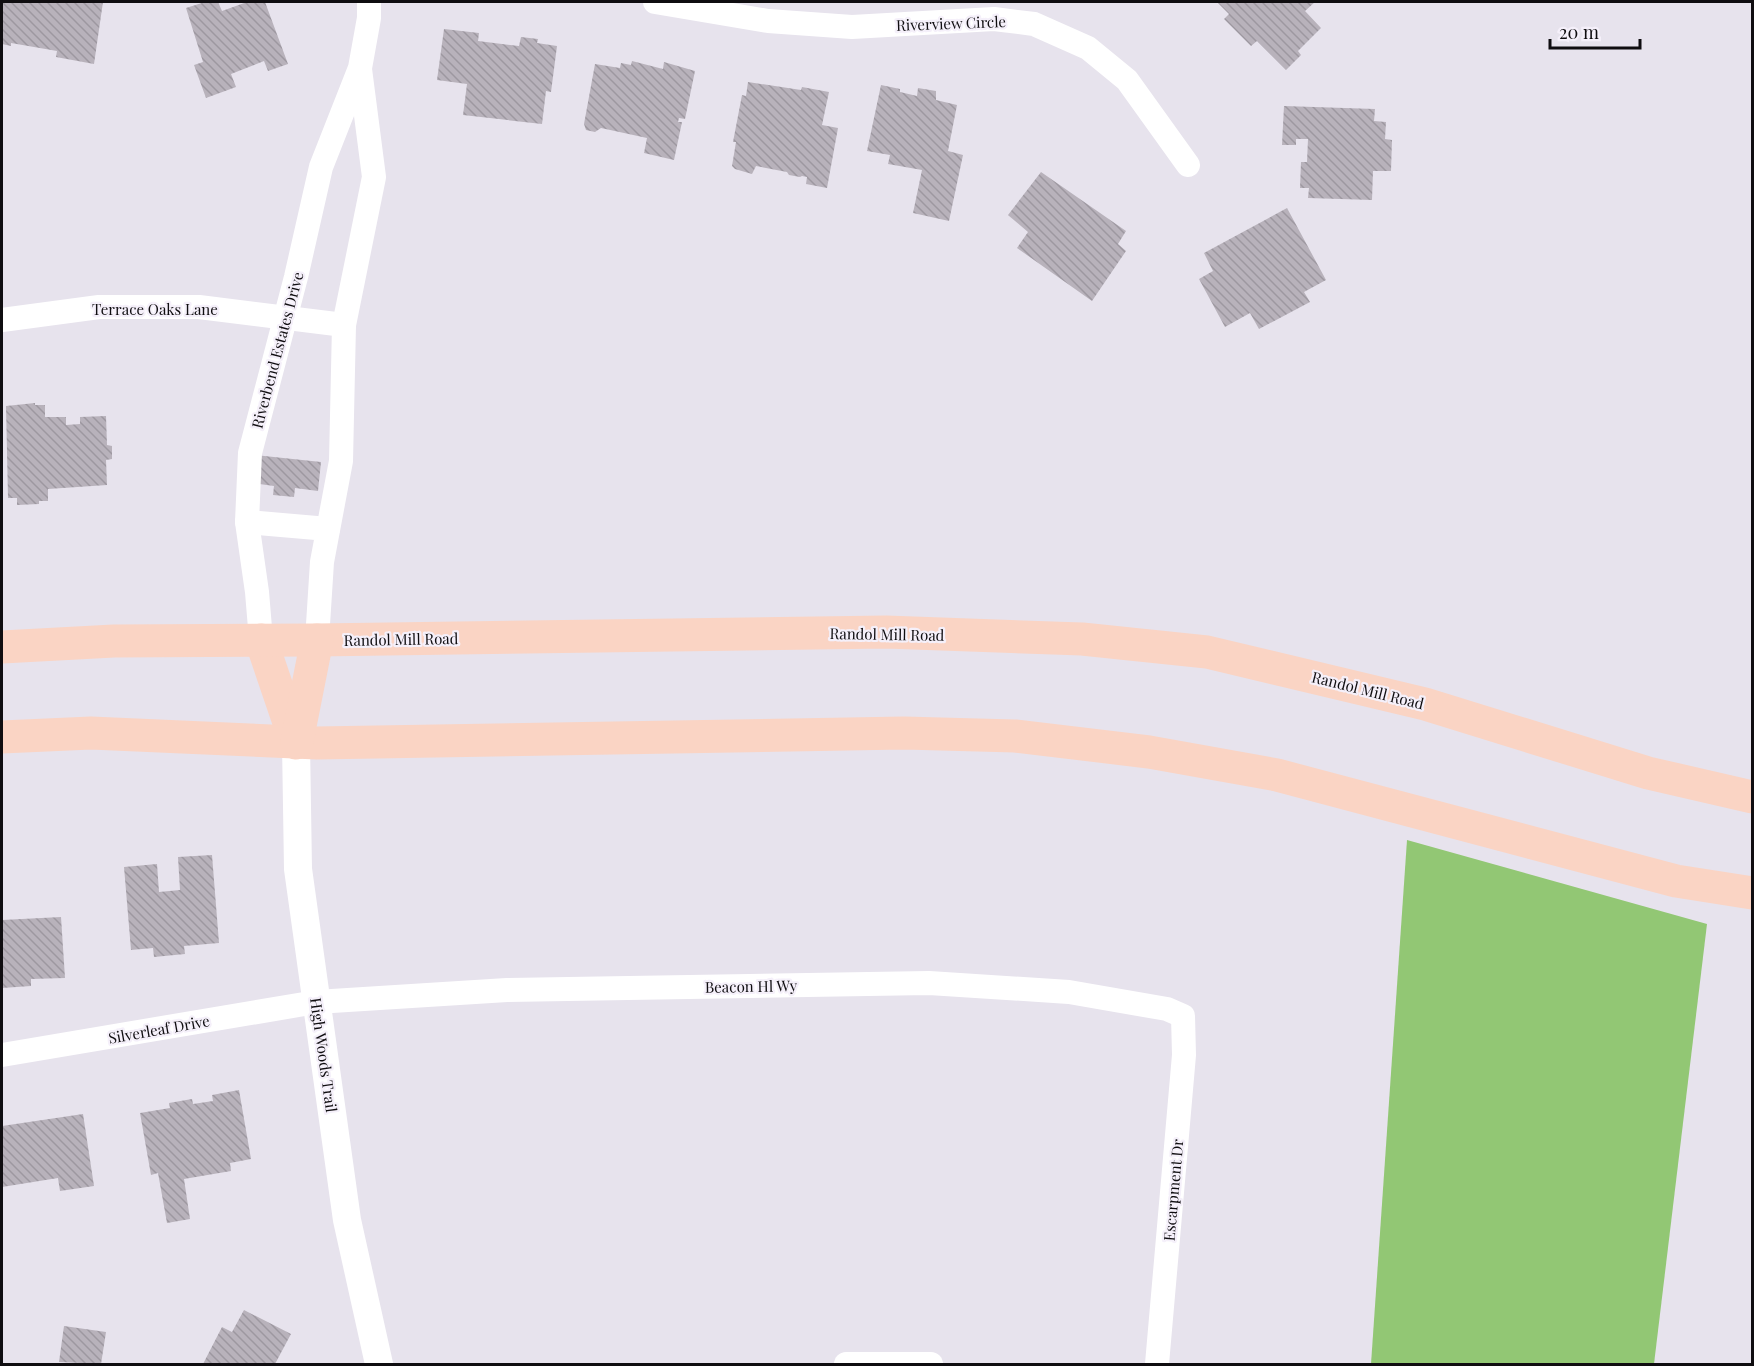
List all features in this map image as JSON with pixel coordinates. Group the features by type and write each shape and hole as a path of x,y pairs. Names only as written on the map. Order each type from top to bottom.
{"main road":[{"name":"Randol Mill Road","path":"2,647 114,641 886,632 1082,639 1207,652 1425,704 1648,773 1752,797"},
{"path":"261,640 296,743"},
{"path":"296,743 317,640"},
{"path":"2,737 91,733 296,743 904,733 1015,736 1149,752 1277,775 1676,881 1752,893"}],"street":[{"name":"Riverbend Estates Drive","path":"261,640 247,522 250,453 296,277 321,168 360,68 369,18 369,2"},
{"name":"Riverview Circle","path":"655,2 768,21 852,27 994,19 1034,24 1088,48 1127,80 1188,165"},
{"name":"Riverbend Estates Drive","path":"317,640 322,562 341,461 344,324 374,177 360,68"},
{"name":"Terrace Oaks Lane","path":"2,320 99,307 199,307 344,324"},
{"path":"247,522 328,529"},
{"name":"High Woods Trail","path":"296,743 298,869 347,1220 379,1365"},
{"name":"Beacon Hl Wy","path":"316,1002 507,990 929,983 1069,992 1167,1009 1183,1016"},
{"name":"Silverleaf Drive","path":"2,1055 316,1002"},
{"name":"Escarpment Dr","path":"1157,1365 1183,1084 1183,1016"},
{"path":"846,1365 931,1365"}],"green space":[{"path":"1407,840 1707,924 1654,1364 1371,1364"}],"building":[{"path":"2,2 103,2 94,64 56,57 57,51 11,43 11,46 2,44"},
{"path":"205,2 218,2 222,11 247,2 265,2 288,64 268,71 264,61 231,74 236,87 206,98 194,65 203,62 186,8"},
{"path":"1217,2 1315,2 1305,11 1321,28 1298,51 1301,55 1286,70 1257,41 1251,46 1224,19 1229,14"},
{"path":"444,29 479,33 478,41 519,46 521,37 538,39 537,43 557,46 551,92 546,91 542,124 463,115 467,84 437,80"},
{"path":"632,61 663,69 664,62 695,71 685,119 679,118 678,122 682,122 674,160 644,153 647,138 601,128 595,132 586,130 584,124 595,64 620,68 621,63 631,65"},
{"path":"748,82 829,92 822,125 838,128 827,188 806,184 807,177 789,175 787,172 756,166 752,174 732,166 736,142 733,142 742,95 746,96"},
{"path":"881,85 917,96 918,88 936,91 936,100 957,105 948,151 963,155 949,221 913,213 922,170 888,164 890,155 867,151"},
{"path":"1284,106 1375,109 1374,121 1386,122 1385,139 1392,140 1391,171 1373,171 1372,200 1308,198 1309,188 1300,188 1301,162 1307,162 1308,139 1296,139 1296,145 1282,145"},
{"path":"1041,172 1126,231 1118,244 1126,251 1092,301 1017,248 1028,232 1008,215"},
{"path":"1287,208 1326,280 1304,292 1310,302 1259,329 1250,313 1225,327 1199,279 1213,271 1204,253"},
{"path":"35,403 35,405 45,405 45,417 66,417 66,425 80,424 80,417 106,416 107,445 112,446 112,459 106,460 107,485 48,489 48,501 39,501 39,504 17,505 17,498 8,498 6,406"},
{"path":"255,455 321,462 318,491 295,488 294,497 273,495 274,486 252,483"},
{"path":"212,855 219,943 184,946 185,954 154,957 153,948 131,950 124,867 157,864 159,892 180,890 178,857"},
{"path":"61,917 65,978 31,979 31,986 2,988 2,920"},
{"path":"239,1090 251,1159 230,1163 231,1171 184,1179 190,1219 167,1223 158,1173 151,1175 140,1113 170,1108 169,1103 192,1099 193,1104 213,1101 212,1095"},
{"path":"83,1114 94,1186 60,1191 58,1178 2,1187 2,1126"},
{"path":"244,1310 291,1334 275,1364 203,1364 222,1327 232,1332"},
{"path":"64,1326 106,1332 101,1364 59,1362"}]}
